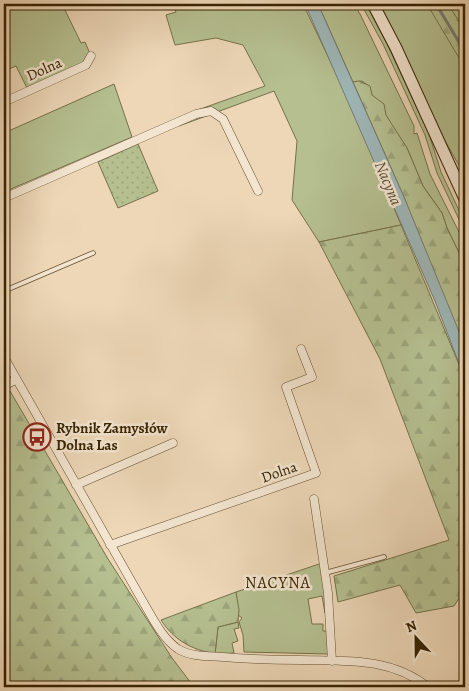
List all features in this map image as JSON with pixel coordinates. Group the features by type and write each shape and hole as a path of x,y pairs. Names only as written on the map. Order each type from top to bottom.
{"main road":[{"path":"372,4 396,48 465,199"}],"street":[{"name":"Dolna","path":"4,102 86,65 91,56"},
{"path":"4,198 196,114 210,111 216,112 223,119 258,191"},
{"name":"Dolna","path":"110,545 316,474 286,387 312,377 301,349"},
{"path":"4,357 15,380 110,545 165,637 179,650 196,655 251,659 356,660 382,664 407,673 428,687"},
{"path":"4,386 15,380"},
{"path":"76,484 173,443"},
{"path":"314,499 325,573 332,661"}],"lane":[{"path":"4,291 93,252"},
{"path":"325,573 384,557"}],"green space":[{"path":"4,4 62,4 81,43 85,42 91,56 86,65 27,88 16,66 4,71"},
{"path":"173,4 303,4 353,109 401,225 319,242 292,200 297,141 274,91 179,126 192,112 265,86 243,45 216,38 175,45 166,15 176,12"},
{"path":"318,4 354,4 360,14 414,126 414,134 417,133 430,174 465,244 465,265 442,213 423,186 407,148 372,95 370,87 362,81 353,82"},
{"path":"361,4 366,4 387,44 429,134 441,172 465,223 465,232 437,173 425,135 383,44"},
{"path":"379,4 465,4 465,176 444,139"},
{"path":"427,4 448,4 465,31 465,68"},
{"path":"359,81 370,86 372,95 384,104 386,115 407,148 423,186 442,213 465,265 465,350 404,197 353,82"},
{"path":"114,84 132,137 4,192 4,133"},
{"path":"138,144 158,191 118,208 98,162"},
{"path":"401,225 465,379 465,589 454,606 416,613 400,585 338,602 334,576 449,540 380,359 319,242"},
{"path":"10,391 108,559 172,658 194,687 4,687 4,395"},
{"path":"322,563 327,609 325,613 322,596 308,599 312,624 323,624 323,631 328,631 328,654 244,652 243,635 239,622 242,618 238,615 236,592"},
{"path":"236,592 239,610 238,622 218,627 215,654 198,650 184,643 161,620"},
{"path":"238,622 239,628 234,629 238,641 232,643 234,653 215,654 218,627"}],"water":[{"name":"Nacyna","path":"305,4 318,4 404,197 458,329 465,350 465,379 435,301"}],"waterway":[{"path":"436,4 465,52"}],"place":[{"name":"Rybnik Zamysłów Dolna Las","path":"37,437"}],"district":[{"name":"NACYNA","path":"278,582"}]}
